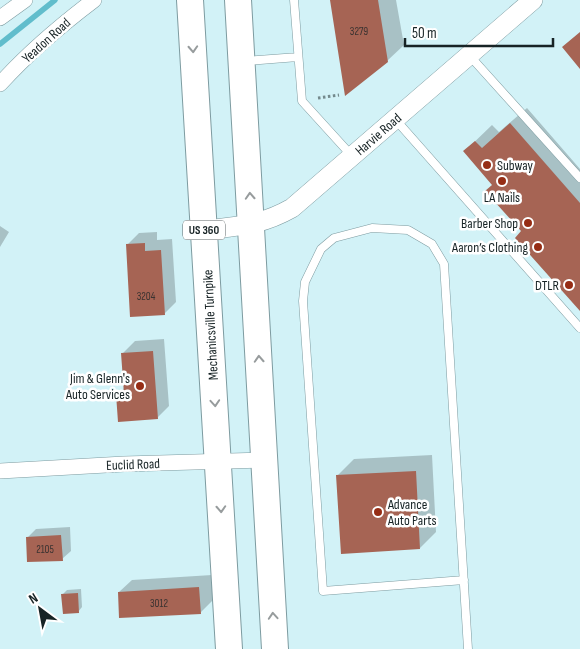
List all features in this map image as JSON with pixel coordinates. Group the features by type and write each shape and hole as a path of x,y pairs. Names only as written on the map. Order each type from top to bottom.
{"highway":[{"name":"Mechanicsville Turnpike","path":"190,0 229,649"},
{"path":"238,0 276,649"}],"street":[{"path":"0,18 25,0"},
{"name":"Yeadon Road","path":"0,84 13,69 71,17 94,0"},
{"name":"Harvie Road","path":"204,230 252,225 273,219 292,208 533,0"},
{"name":"Euclid Road","path":"0,471 265,460"}],"lane":[{"path":"294,0 302,101 352,156"},
{"path":"469,55 580,178"},
{"path":"242,62 298,57"},
{"path":"395,119 580,328"},
{"path":"464,580 323,591 304,301 305,282 321,249 334,238 372,228 408,230 432,244 444,264 464,580 468,649"}],"path":[{"path":"302,101 339,95"}],"building":[{"path":"330,0 378,0 388,62 345,96"},
{"path":"580,32 580,69 562,47"},
{"path":"510,123 580,203 580,311 515,238 521,231 485,191 492,185 463,151 475,141 482,148"},
{"path":"145,243 145,251 161,250 165,315 130,317 126,244"},
{"name":"Jim & Glenn's Auto Services","path":"153,351 158,419 118,422 116,394 124,394 121,353"},
{"name":"Advance Auto Parts","path":"416,471 420,549 341,554 336,475"},
{"path":"61,535 63,561 27,562 26,537"},
{"path":"199,587 201,614 119,618 118,592"},
{"path":"78,593 79,613 63,614 61,594"}],"waterway":[{"path":"0,44 55,0"}],"place":[{"name":"Subway","path":"487,165"},
{"name":"LA Nails","path":"502,181"},
{"name":"Barber Shop","path":"528,223"},
{"name":"Aaron’s Clothing","path":"538,247"},
{"name":"DTLR","path":"569,285"},
{"name":"Jim & Glenn's Auto Services","path":"140,386"},
{"name":"Advance Auto Parts","path":"378,512"}]}
